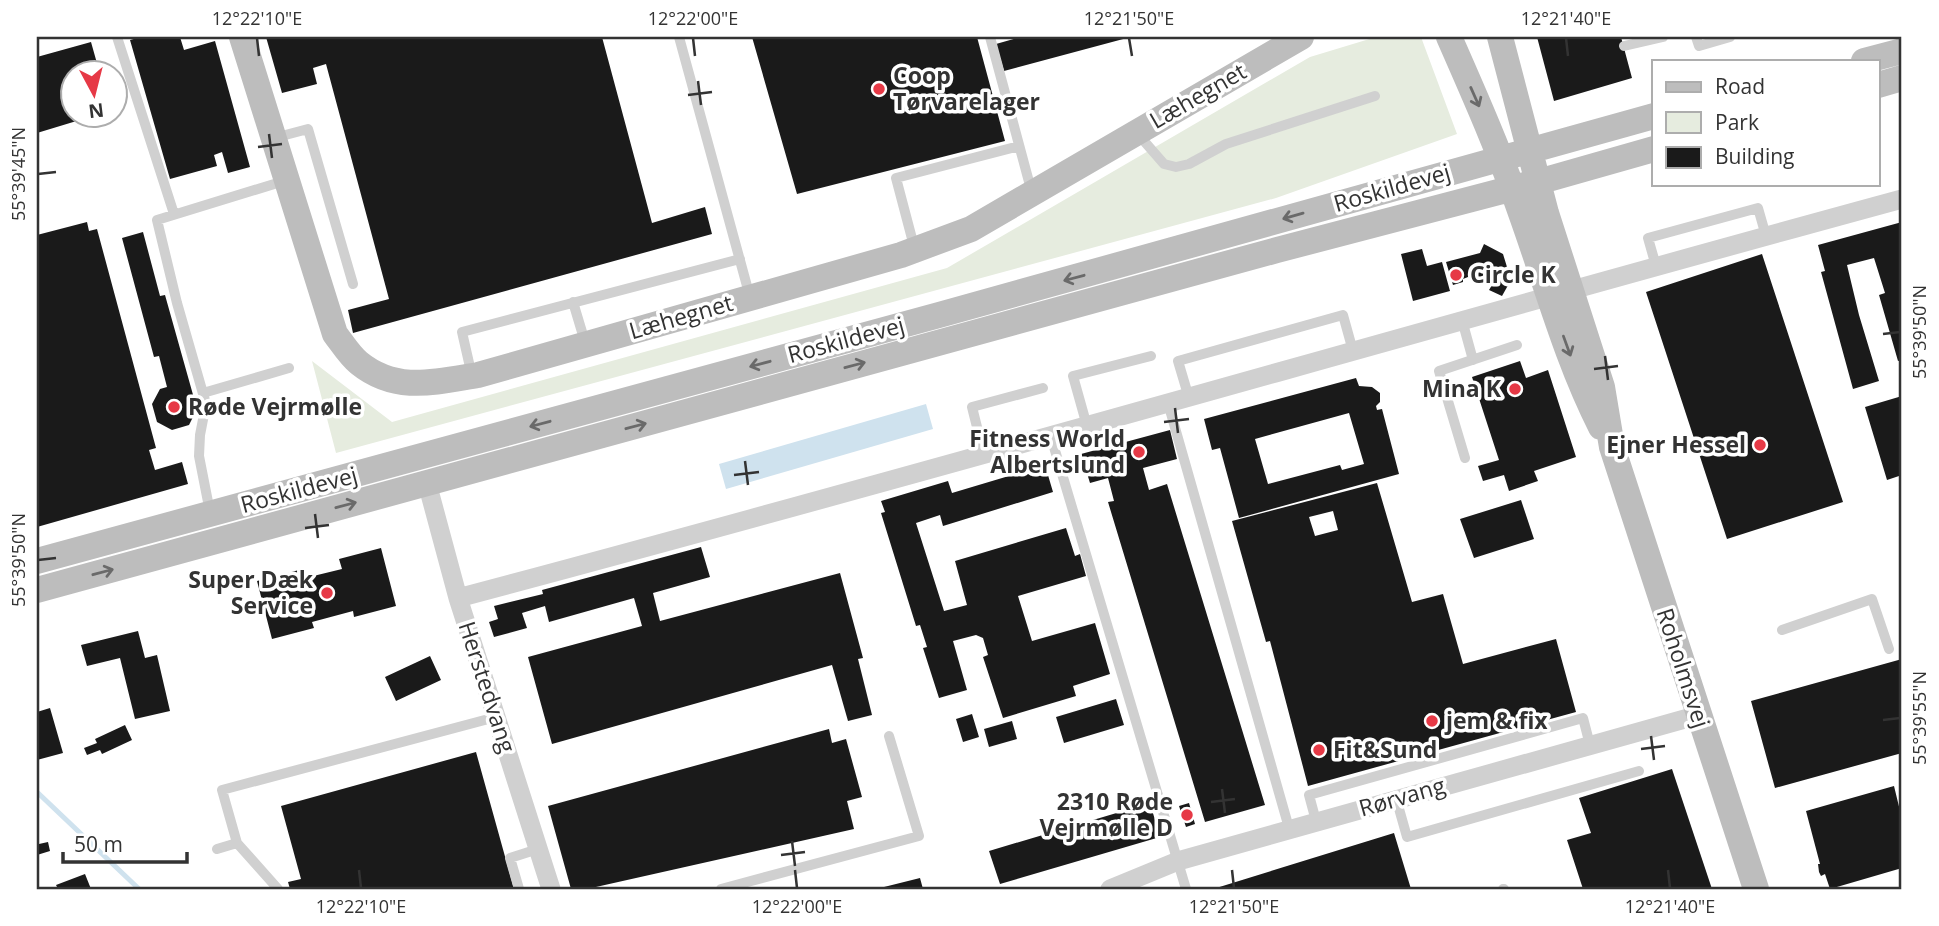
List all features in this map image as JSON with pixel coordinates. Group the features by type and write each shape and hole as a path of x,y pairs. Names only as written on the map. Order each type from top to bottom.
{"main road":[{"name":"Læhegnet","path":"242,37 288,179 324,307 335,334 357,362 393,382 409,384 427,384 472,376 915,250 971,229 1301,37"},
{"name":"Roholmsvej","path":"1449,37 1506,173 1602,387 1612,447 1756,889"},
{"name":"Roholmsvej","path":"1500,37 1534,166 1560,293"},
{"path":"1868,60 1902,51"},
{"path":"1880,75 1902,68"},
{"path":"1880,84 1902,78"},
{"name":"Roskildevej","path":"1534,166 1652,117"},
{"path":"1534,166 1652,131"},
{"name":"Roskildevej","path":"37,561 1130,262 1534,166 1652,149"},
{"name":"Roskildevej","path":"37,590 1318,239 1506,173"}],"street":[{"path":"458,598 984,455 1902,198"},
{"name":"Herstedvang","path":"427,483 458,598 551,889"},
{"name":"Rørvang","path":"1110,889 1178,861 1289,828 1699,715"}],"lane":[{"path":"117,37 174,214"},
{"path":"679,37 750,298"},
{"path":"990,37 1032,193"},
{"path":"1624,46 1663,37"},
{"path":"1696,37 1699,46 1730,37"},
{"path":"1136,133 1164,164 1176,167 1189,164 1226,144 1375,96"},
{"path":"274,138 308,129 353,284"},
{"path":"915,250 896,178 1020,146"},
{"path":"211,514 199,456 206,404 157,220 288,179"},
{"path":"1656,266 1648,238 1758,208 1766,236"},
{"path":"472,376 462,332 740,259"},
{"path":"573,302 585,344"},
{"path":"1189,398 1178,361 1343,315 1353,351"},
{"path":"1462,320 1473,360"},
{"path":"1465,458 1438,371 1517,345"},
{"path":"1087,426 1073,376 1151,356"},
{"path":"203,393 289,368"},
{"path":"984,455 972,407 1043,388"},
{"path":"1168,403 1289,828"},
{"path":"1051,436 1186,889"},
{"path":"1782,630 1872,599 1889,649"},
{"path":"278,889 237,843 222,790 496,717"},
{"path":"1316,821 1309,795 1583,718 1590,745"},
{"path":"721,889 919,836 889,736"},
{"path":"1396,798 1407,837 1639,771"},
{"path":"218,849 237,843"},
{"path":"519,889 510,858 538,849"}],"green space":[{"path":"1376,37 1421,37 1457,134 1276,198 336,453 312,361 392,422 947,268 1310,57"}],"water":[{"path":"926,404 933,429 726,489 719,464"}],"building":[{"path":"141,37 180,37 184,50 215,41 250,167 228,173 222,152 214,155 217,166 170,179 130,40"},
{"path":"266,37 602,37 652,223 705,207 712,234 353,333 348,310 389,299 326,64 313,68 317,84 282,93"},
{"name":"Coop Tørvarelager","path":"752,37 977,37 1005,141 797,194"},
{"path":"1021,37 1127,38 1004,71 996,44"},
{"path":"1537,37 1621,37 1632,78 1554,101"},
{"path":"91,42 96,60 60,60 60,126 37,133 37,57"},
{"path":"87,222 89,231 97,229 156,448 149,450 155,470 182,462 188,484 37,527 37,235"},
{"path":"1902,222 1902,360 1898,361 1879,295 1885,293 1874,258 1847,265 1879,381 1853,389 1821,272 1825,271 1818,245"},
{"path":"143,232 160,296 165,295 197,409 189,425 172,430 157,422 152,404 160,389 167,387 159,356 154,357 122,238"},
{"path":"1484,244 1503,254 1511,280 1502,296 1489,290 1492,285 1481,279 1468,277 1453,285 1446,262 1480,253"},
{"path":"1422,249 1427,266 1442,262 1450,291 1413,301 1401,254"},
{"name":"Ejner Hessel","path":"1762,254 1843,502 1727,539 1646,292"},
{"path":"1520,361 1526,378 1548,370 1576,457 1534,471 1538,481 1509,491 1504,475 1483,481 1478,466 1499,460 1472,377"},
{"path":"1356,378 1359,386 1372,387 1380,393 1380,402 1376,406 1377,410 1382,409 1399,474 1239,518 1220,448 1212,450 1204,419","holes":["1349,413 1364,464 1342,470 1340,465 1268,484 1255,439"]},
{"path":"1902,396 1902,475 1887,480 1865,407"},
{"path":"1170,430 1177,459 1143,468 1149,490 1167,484 1265,805 1205,822 1108,502 1114,501 1108,478 1090,483 1081,454"},
{"path":"1045,465 1053,492 943,526 940,515 916,523 944,611 967,605 955,561 1066,528 1075,556 1080,554 1086,576 1018,596 1032,641 1095,623 1110,674 1073,686 1076,696 1003,718 983,657 988,655 983,638 976,635 953,641 967,690 939,698 923,648 927,647 920,625 916,626 881,513 885,512 881,501 948,481 952,493"},
{"path":"1377,483 1412,602 1443,594 1463,664 1556,639 1576,712 1308,786 1270,641 1266,642 1232,521","holes":["1333,511 1338,530 1315,536 1309,517"]},
{"path":"1521,500 1534,539 1474,558 1460,519"},
{"path":"701,547 710,577 653,593 660,621 840,573 863,658 858,659 872,715 848,721 832,665 552,744 528,657 642,626 634,598 549,622 545,606 522,613 527,628 494,637 489,622 498,619 494,606 543,594 542,590"},
{"name":"Super Dæk Service","path":"381,548 396,606 354,617 353,611 312,622 314,628 272,639 257,581 299,570 301,579 342,569 339,559"},
{"path":"138,631 145,658 157,655 170,711 135,719 120,658 87,666 81,645"},
{"path":"430,656 441,680 396,701 385,677"},
{"path":"1902,659 1902,753 1775,788 1751,701"},
{"path":"1116,699 1124,725 1064,743 1056,717"},
{"path":"50,708 63,753 37,760 37,712"},
{"path":"972,714 979,737 963,742 956,719"},
{"path":"1012,721 1017,739 989,747 984,729"},
{"path":"125,725 132,740 102,754 100,750 87,755 84,748 97,743 95,739"},
{"path":"829,729 832,743 846,739 862,797 847,801 854,829 587,889 571,889 548,806"},
{"path":"476,752 514,889 290,889 288,882 301,879 281,806"},
{"path":"1672,769 1712,889 1583,889 1567,840 1591,833 1579,798"},
{"path":"1894,786 1902,819 1902,868 1830,889 1825,874 1821,876 1819,872 1820,864 1806,811"},
{"path":"1150,803 1160,837 1000,884 989,851"},
{"name":"2310 Røde Vejrmølle D","path":"1189,803 1195,824 1186,827 1179,806"},
{"path":"1394,833 1411,889 1213,889"},
{"path":"37,838 39,844 48,842 50,851 37,855"},
{"path":"85,874 91,889 58,889 56,885"},
{"path":"920,878 923,889 880,889 880,888"}],"waterway":[{"path":"37,792 139,889"}],"place":[{"name":"Coop Tørvarelager","path":"879,89"},
{"name":"Circle K","path":"1456,275"},
{"name":"Mina K","path":"1515,389"},
{"name":"Røde Vejrmølle","path":"174,407"},
{"name":"Ejner Hessel","path":"1760,445"},
{"name":"Fitness World Albertslund","path":"1139,452"},
{"name":"Super Dæk Service","path":"327,593"},
{"name":"jem & fix","path":"1432,721"},
{"name":"Fit&Sund","path":"1319,750"},
{"name":"2310 Røde Vejrmølle D","path":"1187,815"}]}
